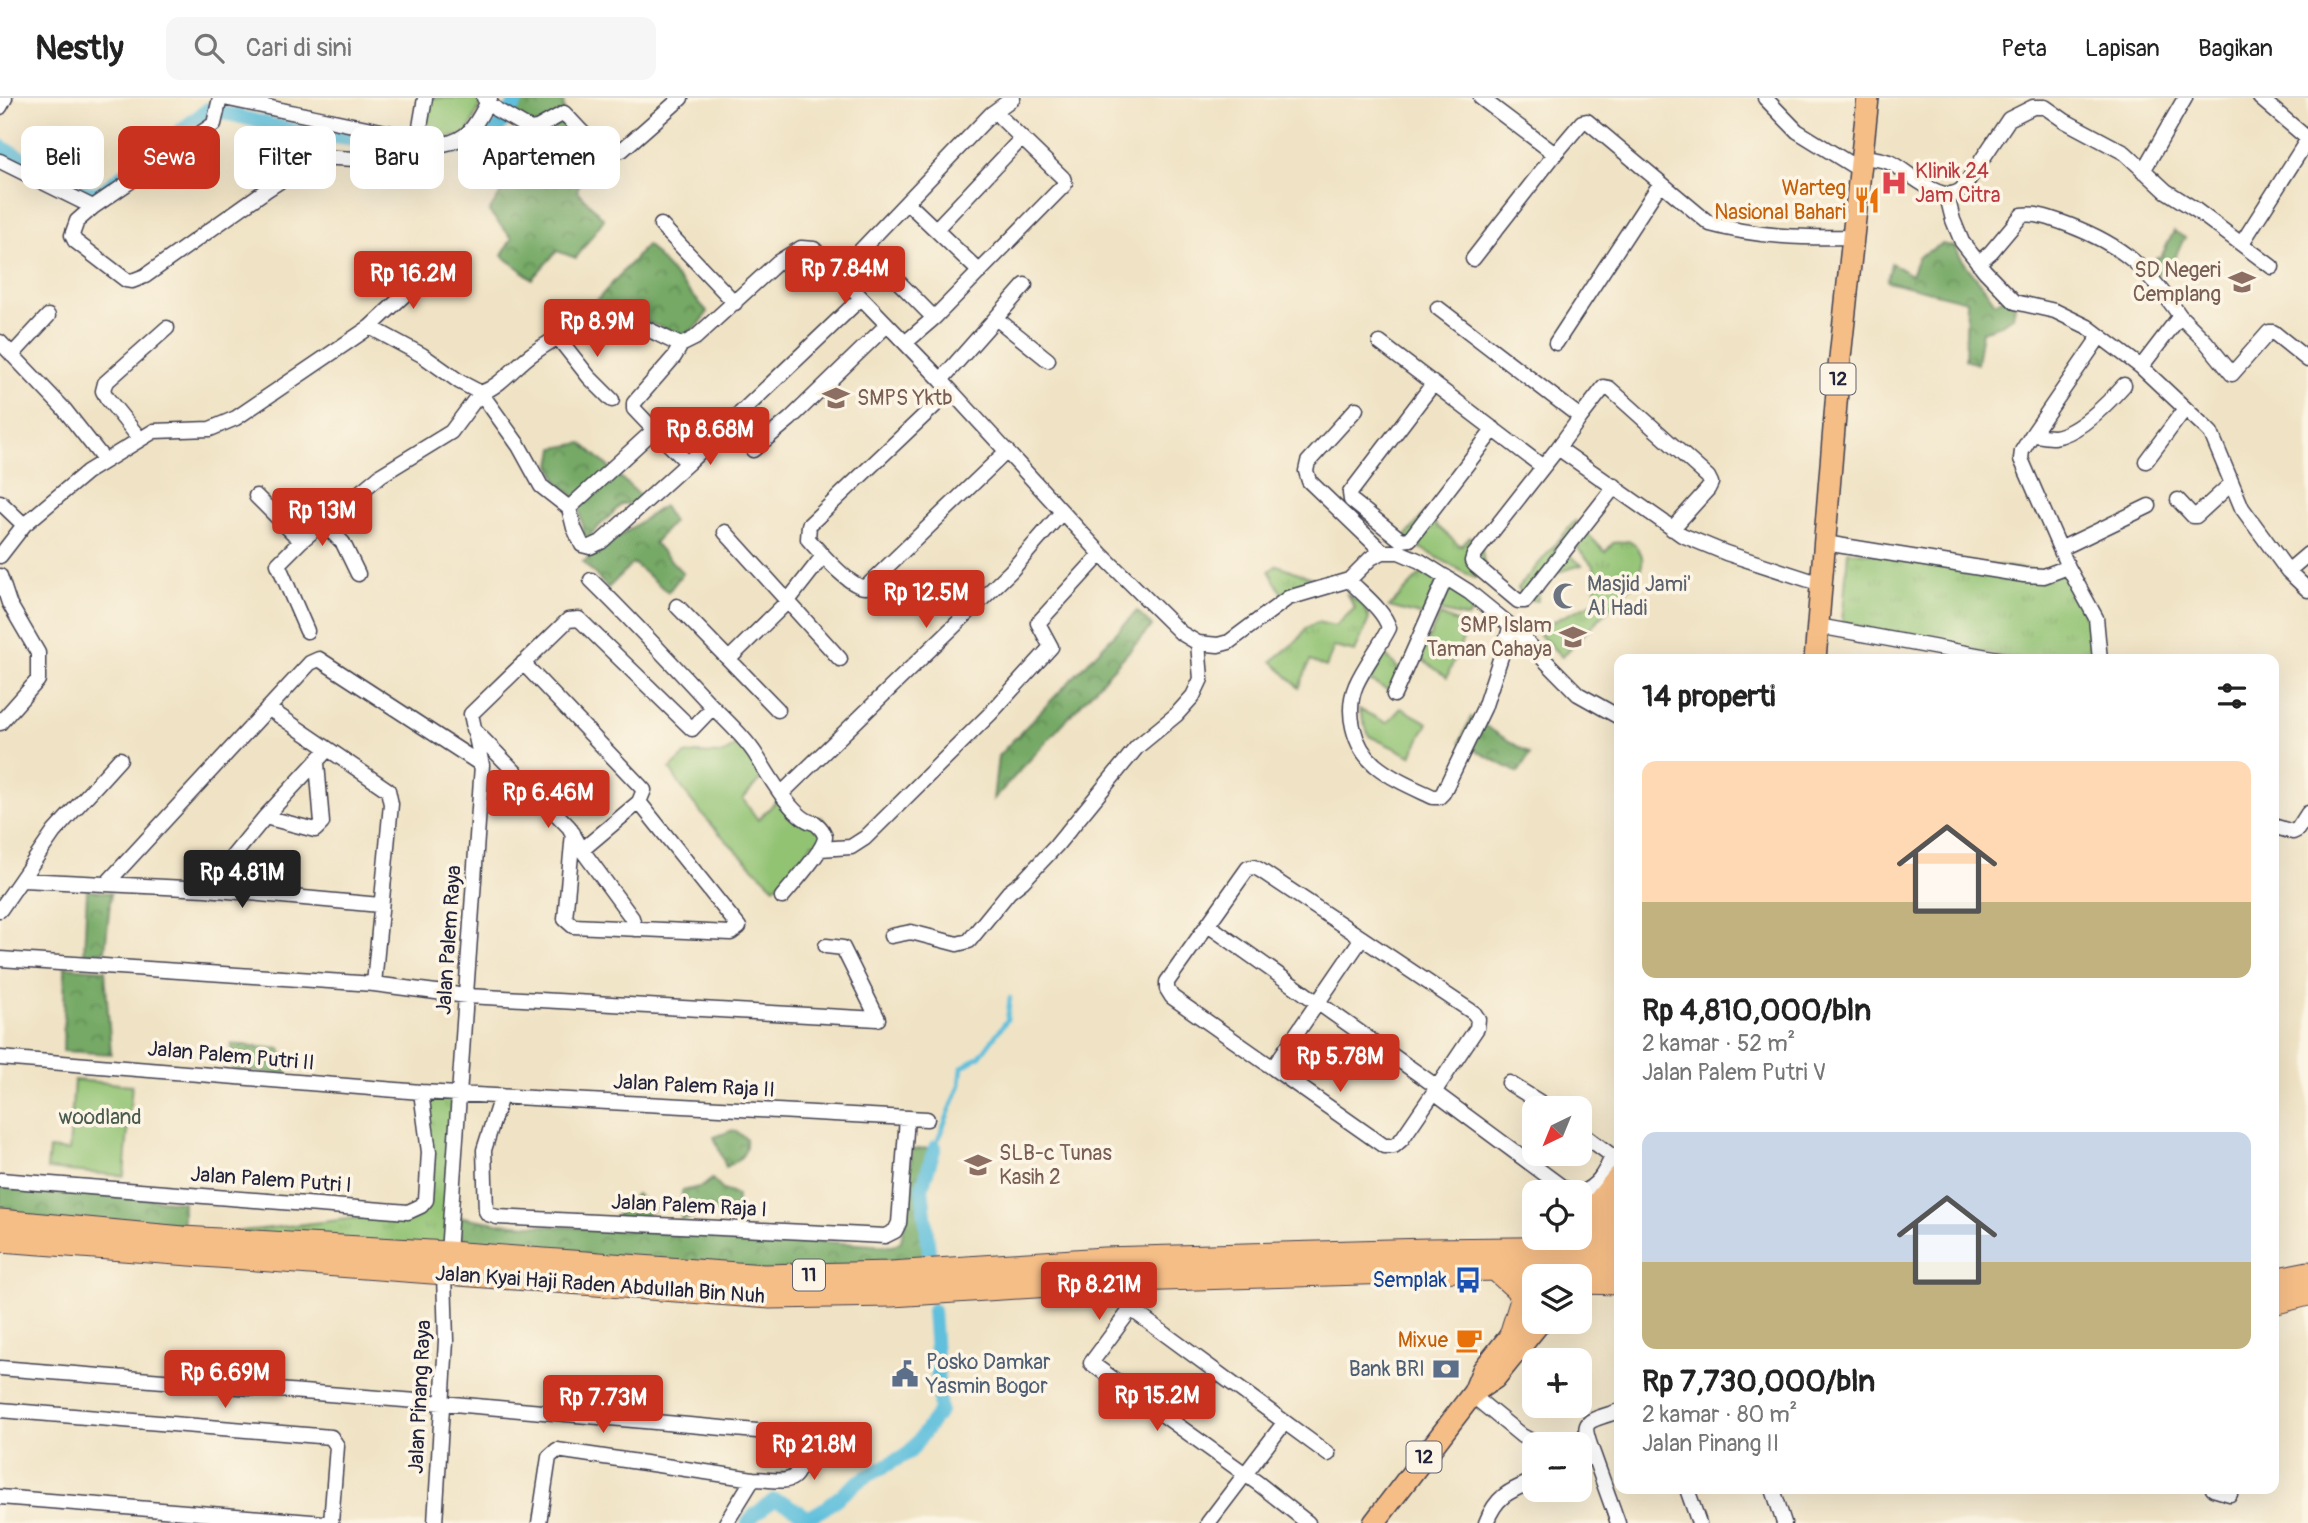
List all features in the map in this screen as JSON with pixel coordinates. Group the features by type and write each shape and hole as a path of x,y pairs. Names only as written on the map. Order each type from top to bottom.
{"highway":[{"path":"1592,1232 1614,1174"},
{"name":"Jalan Kyai Haji Raden Abdullah Bin Nuh","path":"0,1221 770,1297 1104,1259 1387,1252 1522,1245"},
{"path":"1427,1250 1465,1241 1522,1238"},
{"name":"Jalan Kyai Haji Raden Abdullah Bin Nuh","path":"0,1240 446,1263"},
{"name":"Jalan Kyai Haji Raden Abdullah Bin Nuh","path":"1592,1246 1614,1267"},
{"path":"1592,1247 1614,1276"},
{"name":"Jalan Kyai Haji Raden Abdullah Bin Nuh","path":"892,1284 1495,1269 1560,1250"},
{"name":"12","path":"1495,1269 1517,1289 1521,1300 1511,1335"},
{"path":"2279,1279 2308,1273"},
{"path":"2279,1301 2308,1294"}],"main road":[{"name":"12","path":"1816,654 1852,237 1868,98"},
{"path":"1592,1236 1614,1204"},
{"name":"12","path":"1374,1523 1473,1393 1483,1370 1522,1321"},
{"name":"12","path":"1473,1393 1495,1378 1531,1334"}],"street":[{"path":"0,107 5,98"},
{"path":"419,126 425,98"},
{"path":"563,98 565,113 597,145 606,151 616,152 622,150 681,98"},
{"path":"838,274 991,114 1013,98"},
{"path":"1481,98 1555,154"},
{"path":"1765,98 1797,131 1861,163 1888,161 1934,191 1947,196 1954,195 1963,188 2009,119 2048,102 2065,121 2125,153 2166,191 2272,267"},
{"path":"2143,172 2185,98"},
{"path":"2242,243 2308,139 2259,98"},
{"path":"444,144 458,142 474,127 488,99 500,112 530,129 565,113"},
{"path":"350,128 220,104 214,124 93,207 77,221 72,235 75,241 126,281 132,281 145,276 317,157 350,159"},
{"path":"905,343 981,272 1065,184 1063,178 1000,118"},
{"path":"1474,259 1582,121 1587,121 1710,224 1795,239 1852,237"},
{"path":"936,229 1021,139"},
{"path":"0,161 93,207"},
{"path":"1556,343 1661,184"},
{"path":"1947,196 1952,220 1962,242 2015,302 2056,311 2088,327 2141,367 2211,433 2242,508 2288,571 2308,590"},
{"path":"913,208 981,272"},
{"path":"1978,263 1992,252 2022,215 2048,217 2104,240 2129,255 2154,279 2180,316 2232,374 2269,332 2273,332 2308,360"},
{"path":"661,225 735,303"},
{"path":"688,463 634,409 634,403 681,345 695,338 778,262 801,248 814,249 1007,451 1101,554 1181,633 1198,643 1218,645 1229,642 1288,598 1349,580 1371,558 1382,552 1399,552 1446,577 1511,626 1578,694 1614,714"},
{"path":"868,251 934,318"},
{"path":"0,556 23,525 87,471 155,431 210,429 236,418 370,327 432,269"},
{"path":"1007,451 866,587 857,587 808,539 809,525 945,386 1026,285"},
{"path":"370,327 422,355 480,393 519,446 541,486 569,508 578,538 582,545 590,547 601,542 688,463 861,298"},
{"path":"1438,308 1580,418"},
{"path":"12,355 48,316"},
{"path":"2141,367 2180,316"},
{"path":"307,631 278,564 301,541 381,475 451,432 480,393 492,389 533,353 603,318 620,318 681,345"},
{"path":"997,319 1048,360"},
{"path":"754,450 887,325"},
{"path":"140,439 103,391 105,383 166,328"},
{"path":"2099,654 2096,618 2068,567 2021,459 2022,450 2100,336"},
{"path":"559,338 589,377 612,400"},
{"path":"0,342 64,409 105,461"},
{"path":"1380,343 1543,467"},
{"path":"1433,384 1350,493 1351,500 1401,540 1410,539 1494,429"},
{"path":"2032,435 2054,437 2069,432 2103,407 2124,385"},
{"path":"1615,486 1522,602 1472,561 1605,387 1708,477 1711,483 1672,529"},
{"path":"1356,410 1308,462 1306,471 1309,481 1382,552"},
{"path":"2146,461 2185,410"},
{"path":"569,508 654,429"},
{"path":"1558,448 1672,529 1726,553 1821,584"},
{"path":"2178,500 2196,516 2231,484"},
{"path":"256,496 301,541"},
{"path":"0,502 23,525"},
{"path":"2060,549 2149,506"},
{"path":"781,794 1012,571 1062,512"},
{"path":"324,524 343,543 358,574"},
{"path":"725,532 840,659"},
{"path":"1825,543 2024,575 2044,576 2068,567"},
{"path":"820,849 851,847 865,838 990,714 1049,650 1051,644 1038,623 1101,554"},
{"path":"2288,571 2308,554"},
{"path":"729,659 787,602 823,556"},
{"path":"0,576 9,603 38,653 38,680 0,723"},
{"path":"1394,695 1446,577"},
{"path":"591,580 634,622 752,749 781,794 808,822 816,823 824,832 825,840 820,849 782,897"},
{"path":"1349,580 1373,605 1389,628 1355,687 1351,702 1352,724 1368,757 1376,765 1433,797 1439,797 1443,793 1483,708 1511,626"},
{"path":"677,606 778,710"},
{"path":"635,929 632,918 582,850 573,833 472,728 471,714 568,620 579,619 692,729 713,707"},
{"path":"1818,626 1971,654"},
{"path":"891,936 911,932 957,944 970,941 1009,892 1056,846 1137,747 1185,706 1201,679 1198,643"},
{"path":"107,883 310,663 319,659 482,765"},
{"path":"523,663 644,790 639,802 582,850"},
{"path":"268,708 388,790 391,804 374,984"},
{"name":"Jalan Palem Raya","path":"446,1263 482,765 472,728"},
{"path":"206,889 265,817 327,750"},
{"path":"0,910 54,832 120,758"},
{"path":"265,817 315,830 319,828 322,818 317,763"},
{"path":"573,833 565,919 573,926 731,933 739,927 639,802"},
{"path":"2279,828 2293,832 2297,830 2308,813"},
{"path":"1251,866 1362,938 1474,1013 1479,1024 1402,1139 1394,1146 1384,1146 1172,998 1167,989 1167,982 1251,866"},
{"path":"23,880 206,889 380,905"},
{"path":"1208,925 1436,1090 1553,1180"},
{"path":"1273,1068 1362,938"},
{"path":"0,959 374,984 467,996 878,1019 843,948 826,946"},
{"name":"Jalan Palem Putri II","path":"0,1058 459,1093"},
{"path":"1509,1083 1530,1096"},
{"name":"Jalan Palem Putri I","path":"0,1180 408,1212 421,1206 426,1200 429,1152 421,1092"},
{"name":"Jalan Palem Raja II","path":"459,1093 927,1119"},
{"name":"Jalan Palem Raja I","path":"501,1096 484,1150 486,1211 497,1217 885,1236 895,1231 899,1223 907,1118"},
{"path":"1592,1143 1614,1163"},
{"name":"Jalan Pinang Raya","path":"435,1523 446,1341 446,1263"},
{"path":"1131,1280 1131,1309 1091,1363 1259,1484 1308,1523"},
{"path":"1131,1309 1328,1454"},
{"path":"0,1368 442,1403 768,1433"},
{"path":"1473,1393 1522,1436"},
{"path":"0,1410 331,1437 337,1446 331,1523"},
{"path":"1585,1432 1586,1425 1591,1420 1614,1413"},
{"path":"1208,1523 1284,1423"},
{"path":"540,1523 549,1457 557,1450 753,1479 786,1479 800,1472 805,1448"},
{"path":"1592,1473 1618,1523"},
{"path":"726,1523 753,1479"},
{"path":"1486,1523 1497,1501 1522,1487"},
{"path":"1689,1494 1699,1523"},
{"path":"1775,1494 1784,1523"},
{"path":"0,1497 324,1523"}],"green space":[{"path":"425,98 484,98 471,126 458,126 458,137 444,138 444,126 419,126"},
{"path":"519,98 563,98 564,113 541,126 532,126 506,116"},
{"path":"563,118 569,126 553,126"},
{"path":"503,189 578,189 604,219 576,258 557,251 532,279 502,255 512,238 489,212"},
{"path":"2174,231 2185,238 2171,270 2159,275 2152,273 2156,258 2161,257"},
{"path":"1942,244 1955,247 1995,303 2005,297 2015,306 2013,316 2000,325 1982,331 1977,364 1965,360 1967,301 1887,281 1891,263 1911,275 1918,257"},
{"path":"647,245 707,311 701,322 685,335 612,311 579,320"},
{"path":"582,443 643,498 636,504 622,504 585,540 574,496 558,482 551,465 554,448"},
{"path":"663,506 673,522 654,543 683,573 668,592 633,563 608,588 583,562"},
{"path":"1424,514 1460,546 1470,537 1482,550 1485,570 1474,578 1404,539"},
{"path":"1575,521 1605,552 1613,543 1629,541 1641,554 1642,564 1631,578 1635,582 1562,657 1535,630 1596,601 1594,567 1576,546 1567,553 1582,565 1544,576 1538,587 1538,601 1525,599 1518,588"},
{"path":"1848,551 2065,573 2094,627 2095,654 1992,654 1842,623"},
{"path":"1277,565 1321,581 1282,594 1269,571"},
{"path":"1423,572 1438,582 1423,616 1389,607"},
{"path":"1453,583 1479,606 1467,618 1439,611"},
{"path":"1346,593 1364,606 1369,619 1355,652 1334,647 1326,667 1310,661 1299,688 1272,661 1299,639 1306,628 1317,622 1335,626 1355,608"},
{"path":"1137,611 1152,626 993,800 998,756"},
{"path":"1440,615 1468,627 1447,677 1419,658"},
{"path":"1377,647 1401,671 1392,692 1359,676"},
{"path":"1401,708 1428,723 1411,756 1369,736 1359,709 1387,723"},
{"path":"1471,717 1530,754 1518,773 1460,742"},
{"path":"736,745 748,747 763,776 743,799 758,820 780,797 803,823 821,817 830,827 820,844 812,843 799,868 774,887 704,816 670,769 685,755 723,754"},
{"path":"87,890 111,893 105,951 84,953"},
{"path":"65,967 105,970 111,1054 63,1051"},
{"path":"231,1044 281,1049 287,1074 233,1070"},
{"name":"woodland","path":"74,1080 132,1085 124,1176 47,1169 49,1149 69,1151"},
{"path":"421,1092 459,1093 448,1253 183,1238 408,1212 426,1200"},
{"path":"733,1130 746,1138 746,1149 739,1159 726,1167 714,1137"},
{"path":"935,1147 922,1188 930,1260 764,1276 448,1253 450,1215 498,1223 892,1246 901,1241 912,1150"},
{"path":"712,1179 723,1190 737,1195 737,1209 681,1220 682,1191 703,1186"},
{"path":"0,1187 183,1202 183,1238 0,1221"},
{"path":"636,1194 654,1209 639,1220 613,1220"}],"waterway":[{"path":"444,149 463,147 496,131 519,98"},
{"path":"0,146 87,192 99,193 208,109 305,133 350,139"},
{"path":"935,1147 960,1085 962,1067 980,1056 1007,1020 1010,998"},
{"path":"930,1260 922,1188 935,1147"},
{"path":"748,1523 774,1500 787,1504 808,1518 859,1481 910,1452 940,1411 933,1310"}],"place":[{"name":"Klinik 24 Jam Citra","path":"1894,183"},
{"name":"Warteg Nasional Bahari","path":"1867,200"},
{"name":"SD Negeri Cemplang","path":"2242,282"},
{"name":"SMPS Yktb","path":"836,398"},
{"name":"Masjid Jami' Al Hadi","path":"1566,596"},
{"name":"SMP Islam Taman Cahaya","path":"1573,637"},
{"name":"SLB-c Tunas Kasih 2","path":"978,1165"},
{"name":"Semplak","path":"1468,1280"},
{"name":"Mixue","path":"1469,1340"},
{"name":"Bank BRI","path":"1446,1369"},
{"name":"Posko Damkar Yasmin Bogor","path":"905,1374"}]}
